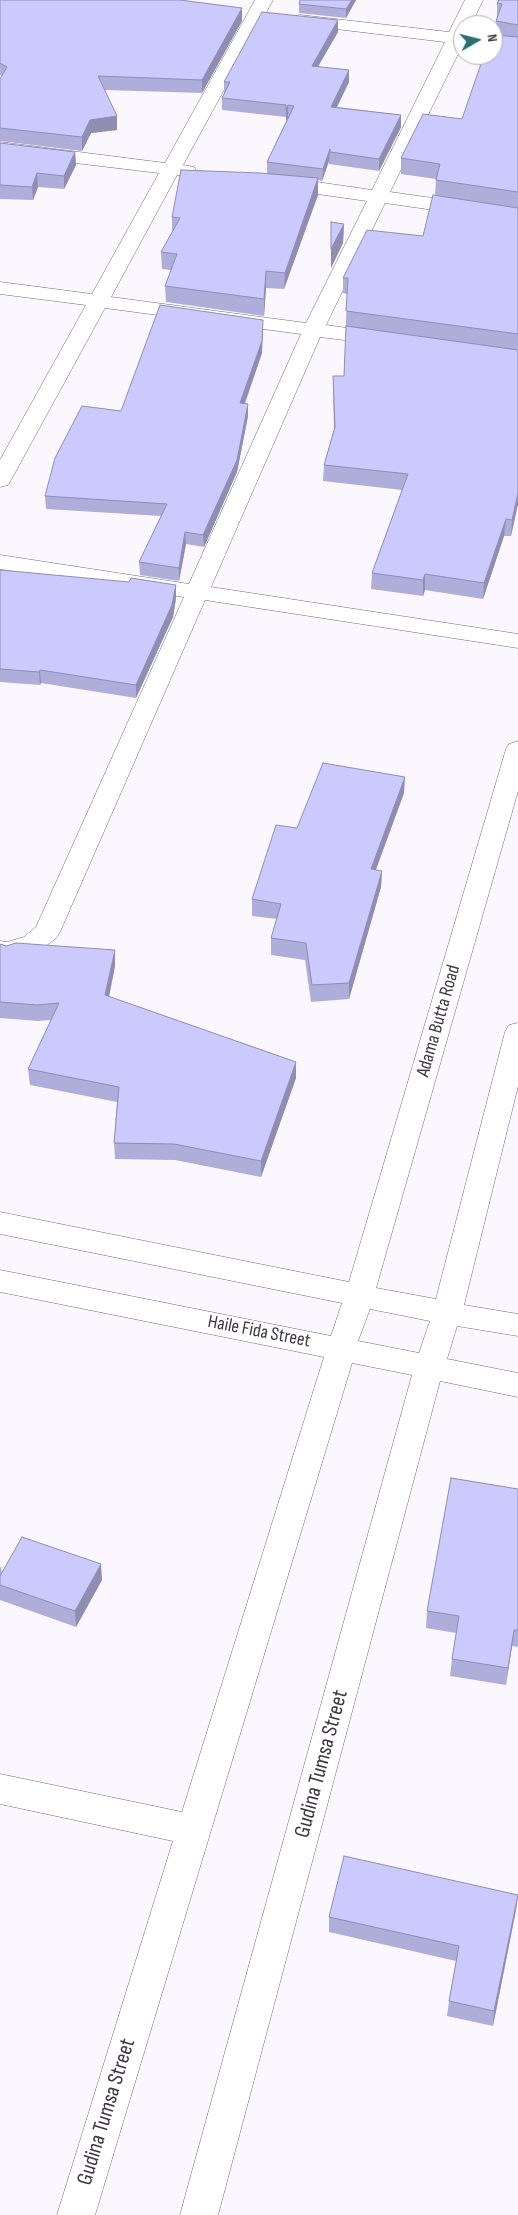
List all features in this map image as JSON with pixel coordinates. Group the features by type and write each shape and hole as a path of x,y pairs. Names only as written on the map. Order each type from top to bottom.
{"street":[{"path":"468,15 474,0"},
{"path":"0,480 171,169 263,13 453,38"},
{"path":"0,950 8,951 33,943 47,932 199,592 313,330 378,195 453,51"},
{"path":"0,148 200,173"},
{"path":"260,180 518,216"},
{"path":"0,288 401,342"},
{"path":"0,562 518,641"},
{"name":"Adama Butta Road","path":"341,1349 360,1294 518,749"},
{"path":"447,1313 518,1032"},
{"path":"0,1223 447,1313 518,1325"},
{"name":"Haile Fida Street","path":"0,1281 518,1385"},
{"name":"Gudina Tumsa Street","path":"199,2215 429,1368 447,1313"},
{"name":"Gudina Tumsa Street","path":"76,2215 341,1349"},
{"path":"0,1789 194,1830"}],"building":[{"path":"0,0 180,0 242,8 202,80 98,76 117,116 90,120 82,137 0,128 0,79 7,67 0,63"},
{"path":"300,0 352,0 346,9 299,4"},
{"path":"499,0 518,0 518,25 503,22 503,15 498,15 502,4 497,3"},
{"path":"262,12 338,20 312,66 349,70 331,107 401,115 379,159 330,152 330,149 323,169 267,162 294,106 288,105 286,110 286,105 222,98 230,82 224,82"},
{"path":"503,36 518,37 518,192 436,180 440,164 401,158 423,114 462,119 481,65 503,65"},
{"path":"0,143 75,152 64,176 37,173 32,187 0,185"},
{"path":"181,170 260,173 318,178 285,273 266,271 264,299 165,286 177,254 161,252 180,218 172,217"},
{"path":"433,195 518,208 518,334 346,311 348,278 343,278 367,230 423,236"},
{"path":"331,222 344,224 331,249"},
{"path":"160,305 263,320 262,341 240,403 248,404 237,460 203,535 185,532 179,568 139,562 167,504 45,496 55,458 82,406 121,411"},
{"path":"346,326 518,350 518,493 512,520 506,519 484,583 425,574 423,580 372,573 408,474 324,465 335,427 333,376 344,376"},
{"path":"0,570 129,582 131,578 176,585 172,605 136,685 40,670 39,672 0,669"},
{"path":"323,763 405,777 371,869 382,871 349,983 312,985 306,943 271,938 281,904 252,899 276,825 297,828"},
{"path":"16,943 115,950 105,995 296,1062 261,1161 174,1144 114,1143 119,1087 28,1069 59,1003 37,1005 0,1002 0,944 6,946"},
{"path":"451,1478 518,1489 518,1630 514,1630 508,1668 452,1659 459,1616 427,1611"},
{"path":"22,1537 101,1564 75,1611 0,1585 0,1576"},
{"path":"344,1856 518,1895 494,2011 449,2001 459,1946 329,1917"}]}
